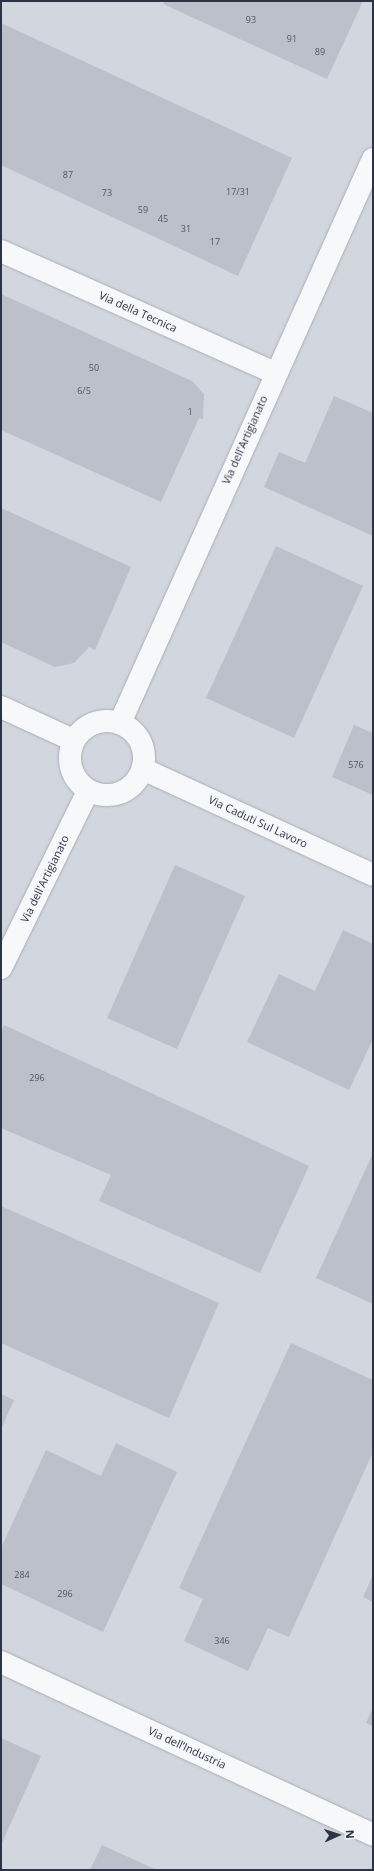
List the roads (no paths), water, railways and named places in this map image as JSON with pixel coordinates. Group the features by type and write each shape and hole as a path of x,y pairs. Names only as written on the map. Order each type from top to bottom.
{"street":[{"name":"Via dell'Artigianato","path":"120,723 275,373 373,159"},
{"name":"Via della Tecnica","path":"1,251 275,373"},
{"path":"1,707 74,740"},
{"path":"110,720 120,723 138,736 143,747 143,769 138,779 121,793 110,795 88,791 79,784 69,763 74,740 88,725 110,720"},
{"name":"Via Caduti Sul Lavoro","path":"143,769 373,875"},
{"name":"Via dell'Artigianato","path":"1,968 88,791"},
{"name":"Via dell’Industria","path":"1,1662 373,1835"}]}
